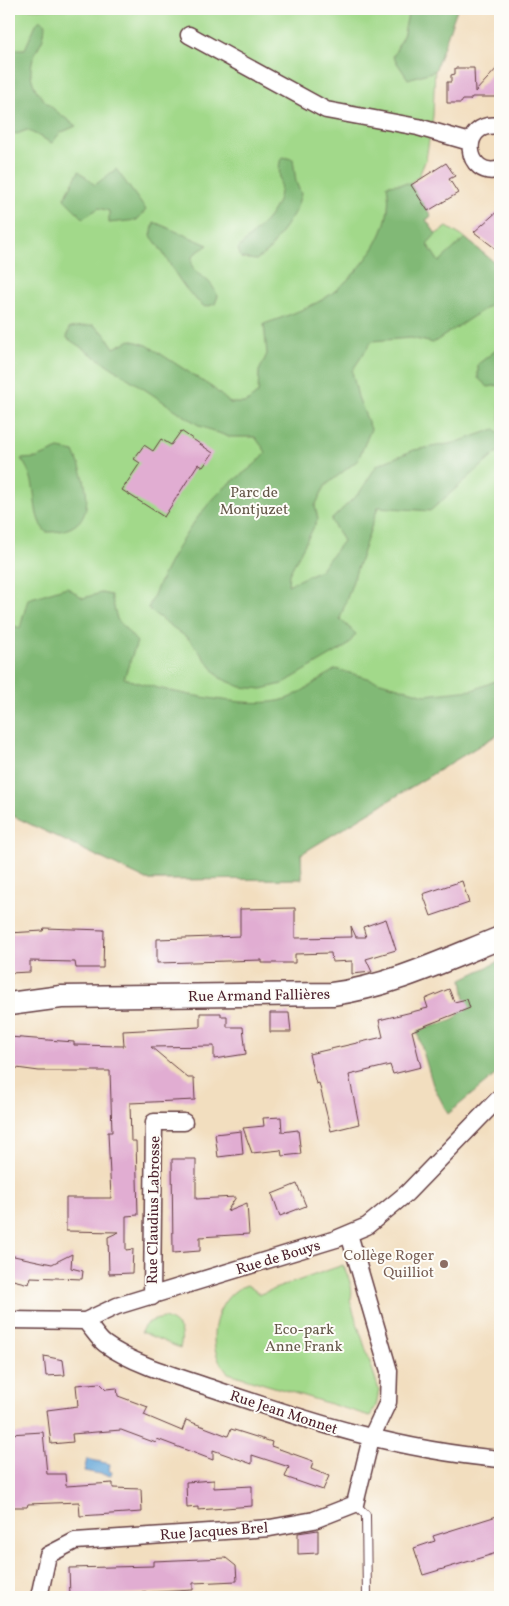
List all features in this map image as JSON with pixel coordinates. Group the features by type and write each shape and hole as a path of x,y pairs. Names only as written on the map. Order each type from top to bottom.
{"street":[{"path":"189,36 326,110 418,126 470,142"},
{"path":"500,126 485,126 478,130 470,142 470,152 473,160 480,167 488,171 500,169"},
{"name":"Rue Armand Fallières","path":"9,1004 61,998 332,994 360,990 389,982 500,938"},
{"name":"Rue de Bouys","path":"9,1320 85,1321 117,1306 349,1234 367,1226 407,1193 500,1097"},
{"name":"Rue Claudius Labrosse","path":"152,1296 154,1122 184,1122"},
{"path":"349,1234 388,1371 388,1402 371,1438 355,1504"},
{"name":"Rue Jean Monnet","path":"85,1321 104,1344 149,1366 309,1421 417,1449 500,1459"},
{"name":"Rue Jacques Brel","path":"39,1597 48,1555 75,1541 270,1528 314,1520 355,1504"}],"lane":[{"path":"355,1504 366,1515 367,1597"}],"green space":[{"name":"Parc de Montjuzet","path":"9,9 457,9 435,66 433,116 426,159 419,176 410,183 431,216 426,220 436,234 447,227 465,238 500,267 500,733 301,854 302,879 147,880 9,814"},
{"path":"409,9 457,9 435,71 408,79 393,57 404,33"},
{"path":"40,20 45,23 44,34 31,68 35,88 49,105 76,126 60,133 52,143 27,130 17,134 9,132 9,49 25,49 36,24"},
{"path":"282,157 293,159 296,182 301,194 296,210 269,251 256,260 241,258 238,249 263,224 278,201 280,192 279,165"},
{"path":"116,169 146,210 137,220 109,223 109,211 99,208 83,218 64,199 79,171 95,185"},
{"path":"410,183 431,216 426,220 436,234 427,244 439,262 465,238 500,267 500,306 489,306 433,343 411,338 372,341 352,371 358,397 371,429 358,460 325,486 315,506 318,519 289,574 288,585 320,570 343,541 331,520 360,492 377,465 414,450 454,443 495,429 500,436 500,450 430,511 378,507 340,619 356,634 347,646 282,684 262,689 241,687 220,678 190,640 148,609 178,547 208,504 256,463 266,452 255,437 229,437 200,426 67,338 69,328 93,325 105,334 114,348 130,340 147,345 213,388 230,403 246,403 258,393 259,371 267,354 264,324 317,303 343,284 366,260 382,232 387,217 389,201 387,185"},
{"path":"154,222 208,245 193,255 192,265 195,271 209,282 214,289 218,296 215,304 205,307 181,282 151,236"},
{"path":"500,347 500,385 488,387 478,378 478,364"},
{"path":"59,449 74,452 84,479 86,506 83,516 75,525 63,530 46,532 37,516 31,479 21,459 37,458"},
{"path":"67,587 83,598 101,593 111,595 117,619 137,642 124,678 158,688 205,698 252,702 271,702 286,699 336,669 425,695 473,690 500,679 500,733 301,854 302,879 147,880 9,814 9,603 10,624 20,628 28,599"},
{"path":"500,961 500,1071 448,1114 433,1085 417,1031 453,1020 466,1007 462,979"},
{"name":"Eco-park Anne Frank","path":"343,1265 349,1278 352,1292 350,1301 379,1390 376,1406 370,1416 228,1373 215,1350 215,1327 222,1306 237,1289 247,1285 260,1294"},
{"path":"164,1318 174,1323 180,1329 180,1348 141,1332 147,1323"}],"water":[{"path":"87,1459 110,1464 109,1471 112,1472 111,1476 84,1471"}],"building":[{"path":"500,65 500,97 472,97 470,100 463,100 461,103 447,103 447,82 451,82 451,75 455,74 455,68 474,68 475,92"},
{"path":"446,163 455,176 449,179 458,193 428,211 411,185"},
{"path":"500,209 500,252 474,232"},
{"path":"181,431 213,453 203,467 198,464 164,517 122,490 140,463 134,459 144,445 153,451 161,439 171,445"},
{"path":"462,881 469,903 431,916 423,894"},
{"path":"295,908 295,938 352,937 351,926 356,937 366,937 363,927 386,919 396,950 366,959 372,972 352,974 352,961 332,962 331,953 295,954 295,963 262,963 262,960 157,963 157,939 240,936 240,909"},
{"path":"44,928 104,930 103,968 76,968 75,962 30,961 30,972 9,973 9,933 43,931"},
{"path":"449,989 454,1002 467,999 470,1008 412,1031 421,1067 393,1074 390,1065 349,1075 359,1124 331,1131 319,1083 316,1084 309,1054 383,1037 379,1020 428,1008 425,999"},
{"path":"200,1013 221,1013 221,1016 227,1016 227,1027 243,1027 246,1054 214,1059 214,1046 151,1047 188,1078 194,1078 195,1100 130,1103 131,1141 136,1141 138,1215 126,1216 126,1250 133,1249 132,1273 109,1274 108,1237 119,1232 66,1231 66,1198 111,1198 108,1132 112,1132 110,1071 39,1071 9,1067 9,1037 74,1042 74,1045 124,1046 123,1031 200,1027"},
{"path":"270,1013 289,1013 291,1032 270,1032"},
{"path":"281,1117 282,1132 298,1130 301,1154 282,1156 281,1150 252,1153 243,1128 264,1126 263,1118"},
{"path":"241,1131 243,1154 218,1157 215,1134"},
{"path":"172,1159 196,1159 196,1199 236,1197 227,1211 247,1203 249,1234 200,1237 200,1251 173,1253"},
{"path":"297,1184 306,1206 280,1216 272,1194"},
{"path":"72,1254 71,1268 83,1271 82,1279 31,1277 29,1284 9,1279 9,1255 52,1264"},
{"path":"44,1356 63,1360 65,1375 46,1376"},
{"path":"100,1383 106,1389 117,1388 118,1396 148,1407 144,1415 182,1431 186,1420 228,1436 231,1429 272,1442 271,1446 313,1461 311,1469 329,1476 323,1490 285,1477 289,1467 252,1455 252,1464 213,1450 213,1460 157,1439 156,1443 121,1430 72,1434 73,1442 51,1444 47,1410 78,1406 76,1385"},
{"path":"43,1432 47,1474 65,1474 66,1486 113,1483 113,1488 141,1489 142,1512 80,1516 79,1502 28,1504 27,1507 9,1507 9,1434"},
{"path":"214,1480 214,1488 252,1486 252,1506 198,1510 198,1507 187,1508 186,1482"},
{"path":"500,1515 500,1552 423,1575 414,1548 435,1541 433,1536"},
{"path":"318,1530 318,1553 298,1554 298,1533"},
{"path":"226,1558 236,1566 237,1581 193,1583 193,1590 70,1597 69,1568 153,1566 153,1561"}],"place":[{"name":"Collège Roger Quilliot","path":"444,1264"}]}
